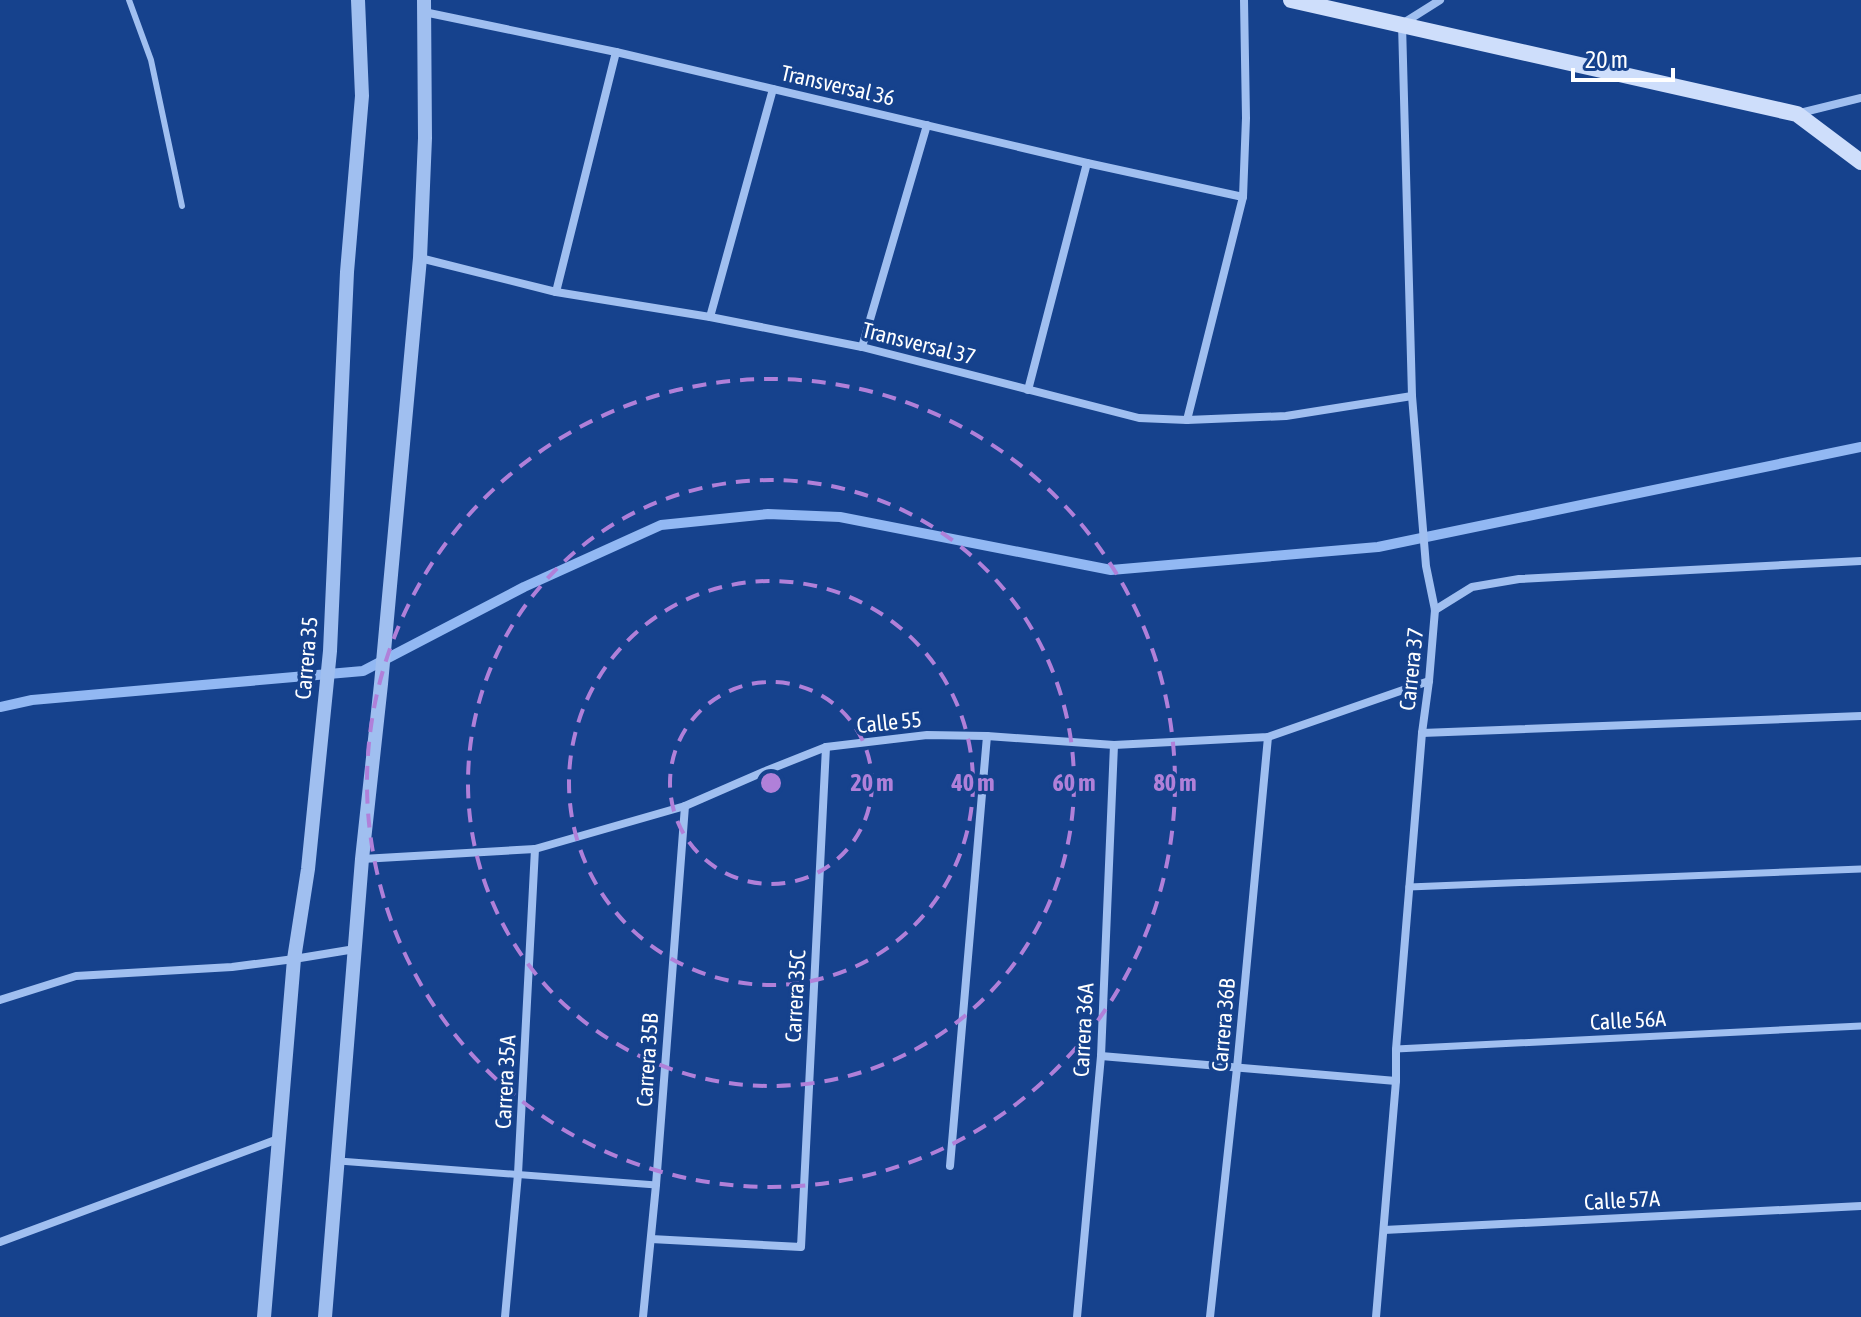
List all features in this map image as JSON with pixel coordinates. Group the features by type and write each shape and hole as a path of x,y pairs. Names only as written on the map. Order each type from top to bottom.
{"main road":[{"path":"1291,0 1797,114 1861,162"}],"street":[{"name":"Carrera 35","path":"264,1317 294,959 308,869 330,651 347,272 362,96 358,0"},
{"path":"1187,420 1243,197 1246,118 1244,0"},
{"path":"1402,24 1440,0"},
{"path":"325,1317 362,859 420,258 425,138 424,6"},
{"name":"Transversal 36","path":"424,6 1243,197"},
{"name":"Carrera 37","path":"1376,1317 1409,887 1435,610 1426,566 1412,396 1402,24"},
{"path":"556,292 616,52"},
{"path":"710,317 773,89"},
{"path":"1797,114 1861,98"},
{"path":"862,347 927,125"},
{"path":"1028,390 1087,163"},
{"name":"Transversal 37","path":"420,258 556,292 710,317 862,347 1139,418 1187,420 1286,416 1412,396"},
{"path":"1435,610 1472,587 1519,579 1861,561"},
{"name":"Calle 55","path":"362,859 535,849 685,806 826,747 927,735 1114,745 1268,737 1429,681"},
{"path":"1422,733 1861,716"},
{"path":"950,1166 987,736"},
{"name":"Carrera 36B","path":"1210,1317 1268,737"},
{"name":"Carrera 36A","path":"1077,1317 1101,1056 1114,745"},
{"name":"Carrera 35C","path":"651,1239 801,1247 826,747"},
{"name":"Carrera 35B","path":"643,1317 685,806"},
{"name":"Carrera 35A","path":"505,1317 518,1174 535,849"},
{"path":"1409,887 1861,869"},
{"path":"0,1000 76,976 232,967 355,949"},
{"name":"Calle 56A","path":"1396,1049 1861,1026"},
{"path":"1101,1056 1396,1081"},
{"path":"0,1242 278,1139"},
{"path":"337,1161 656,1185"},
{"name":"Calle 57A","path":"1384,1230 1861,1206"}],"lane":[{"path":"129,0 151,60 182,206"}],"waterway":[{"path":"0,707 32,700 363,671 524,587 661,525 768,514 840,517 1111,570 1378,547 1861,447"}]}
